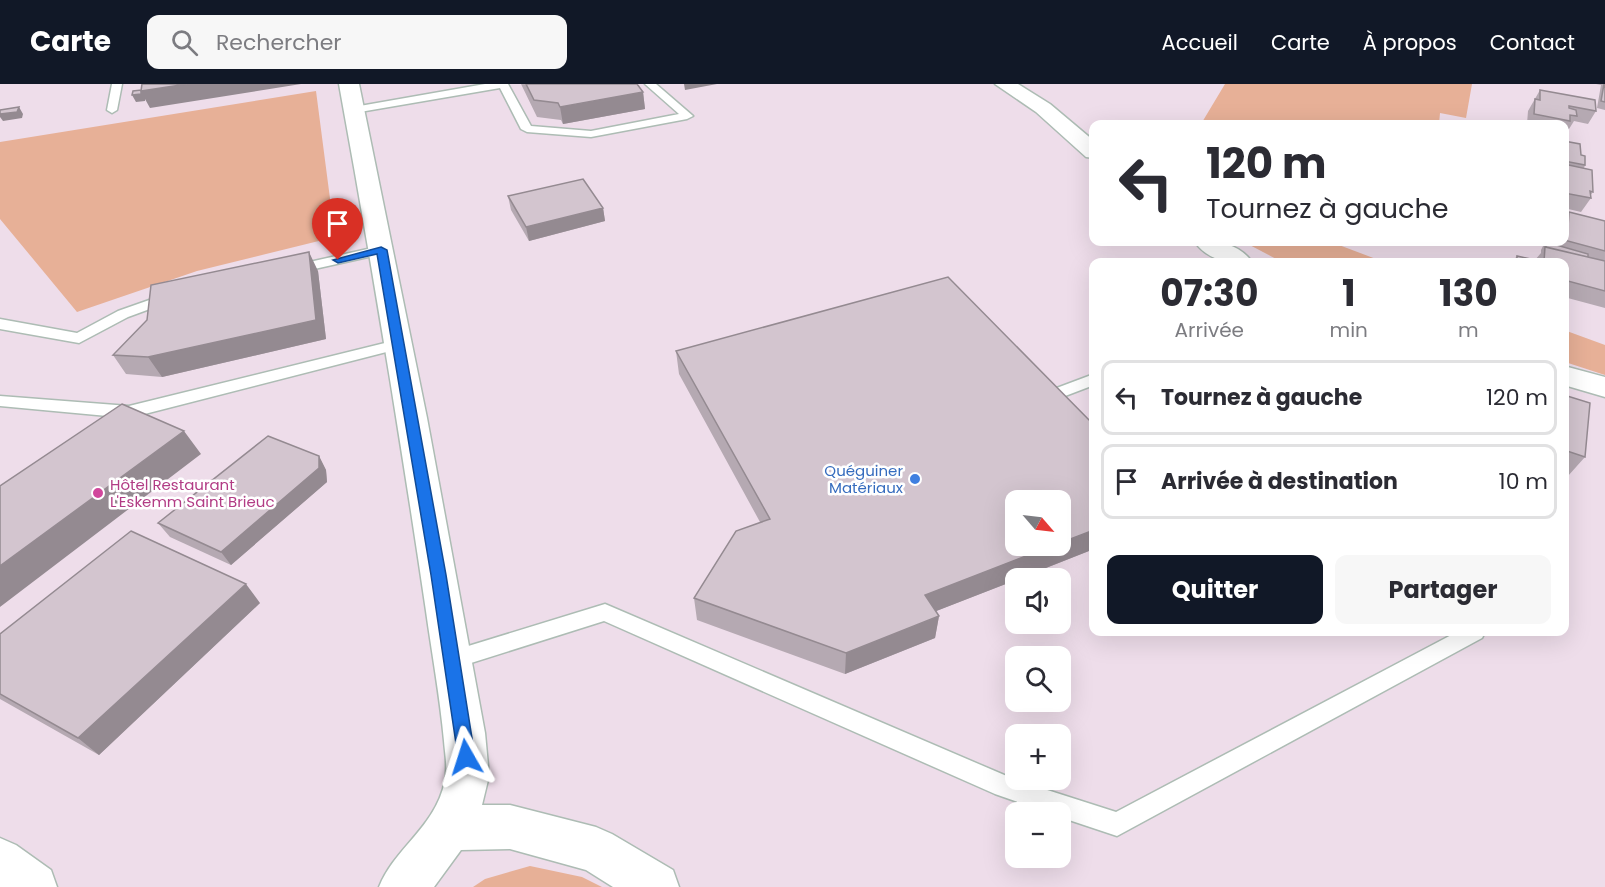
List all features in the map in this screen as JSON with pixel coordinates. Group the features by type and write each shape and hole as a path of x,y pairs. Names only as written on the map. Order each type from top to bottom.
{"street":[{"path":"1005,84 1043,108 1089,148"},
{"path":"352,97 381,250 465,736 468,778 462,802 449,828 417,872 402,887"},
{"path":"1213,246 1233,258"},
{"path":"1569,376 1605,387"},
{"path":"449,828 510,827 596,850 656,887"}],"lane":[{"path":"112,110 117,84"},
{"path":"352,97 503,84 527,129 591,134 687,116 675,102 661,98 650,84"},
{"path":"279,272 381,250"},
{"path":"0,324 79,338 123,314 166,297 189,292"},
{"path":"0,401 129,411 397,345"},
{"path":"1052,396 1089,381"},
{"path":"452,660 606,612 1003,786 1117,824 1468,636"}],"shaded area":[{"path":"1225,84 1472,84 1466,118 1440,113 1439,120 1203,120"},
{"path":"316,91 335,237 197,271 77,312 0,219 0,142"},
{"path":"1252,246 1342,246 1373,258 1274,258"},
{"path":"1569,332 1605,345 1605,375 1569,363"},
{"path":"530,866 582,877 602,887 473,887 485,879"}],"building":[{"path":"142,84 187,84 141,91"},
{"path":"526,84 637,84 643,92 560,107 558,103 534,100"},
{"path":"1605,84 1605,102 1601,101"},
{"path":"141,90 141,94 132,95 133,91"},
{"path":"1540,90 1595,100 1596,111 1569,106 1576,110 1577,116 1570,115 1570,121 1534,114 1535,99 1540,100"},
{"path":"19,107 17,112 0,114 0,110"},
{"path":"1569,142 1580,144 1581,155 1585,156 1585,165 1569,162"},
{"path":"1569,165 1592,170 1591,198 1569,194"},
{"path":"583,179 603,208 526,227 508,196"},
{"path":"1569,212 1605,221 1605,251 1569,241"},
{"path":"1560,246 1588,254 1588,257 1546,247"},
{"path":"1545,247 1605,261 1605,291 1569,281 1569,258 1544,258"},
{"path":"309,252 316,320 148,357 113,355 147,320 151,285"},
{"name":"Quéguiner Matériaux","path":"948,277 1089,420 1089,532 1071,539 1071,490 1005,490 1005,556 1026,556 925,595 939,616 846,653 694,598 736,531 770,519 676,351"},
{"path":"1569,397 1590,403 1585,457 1569,452"},
{"path":"122,404 184,431 0,566 0,486"},
{"path":"268,436 319,456 319,468 221,552 158,523"},
{"path":"131,531 246,584 78,738 0,694 0,634"}],"place":[{"name":"Quéguiner Matériaux","path":"915,479"},
{"name":"Hôtel Restaurant L'Eskemm Saint Brieuc","path":"98,493"}],"route":[{"path":"338,260 381,250 465,736 466,757"}]}
